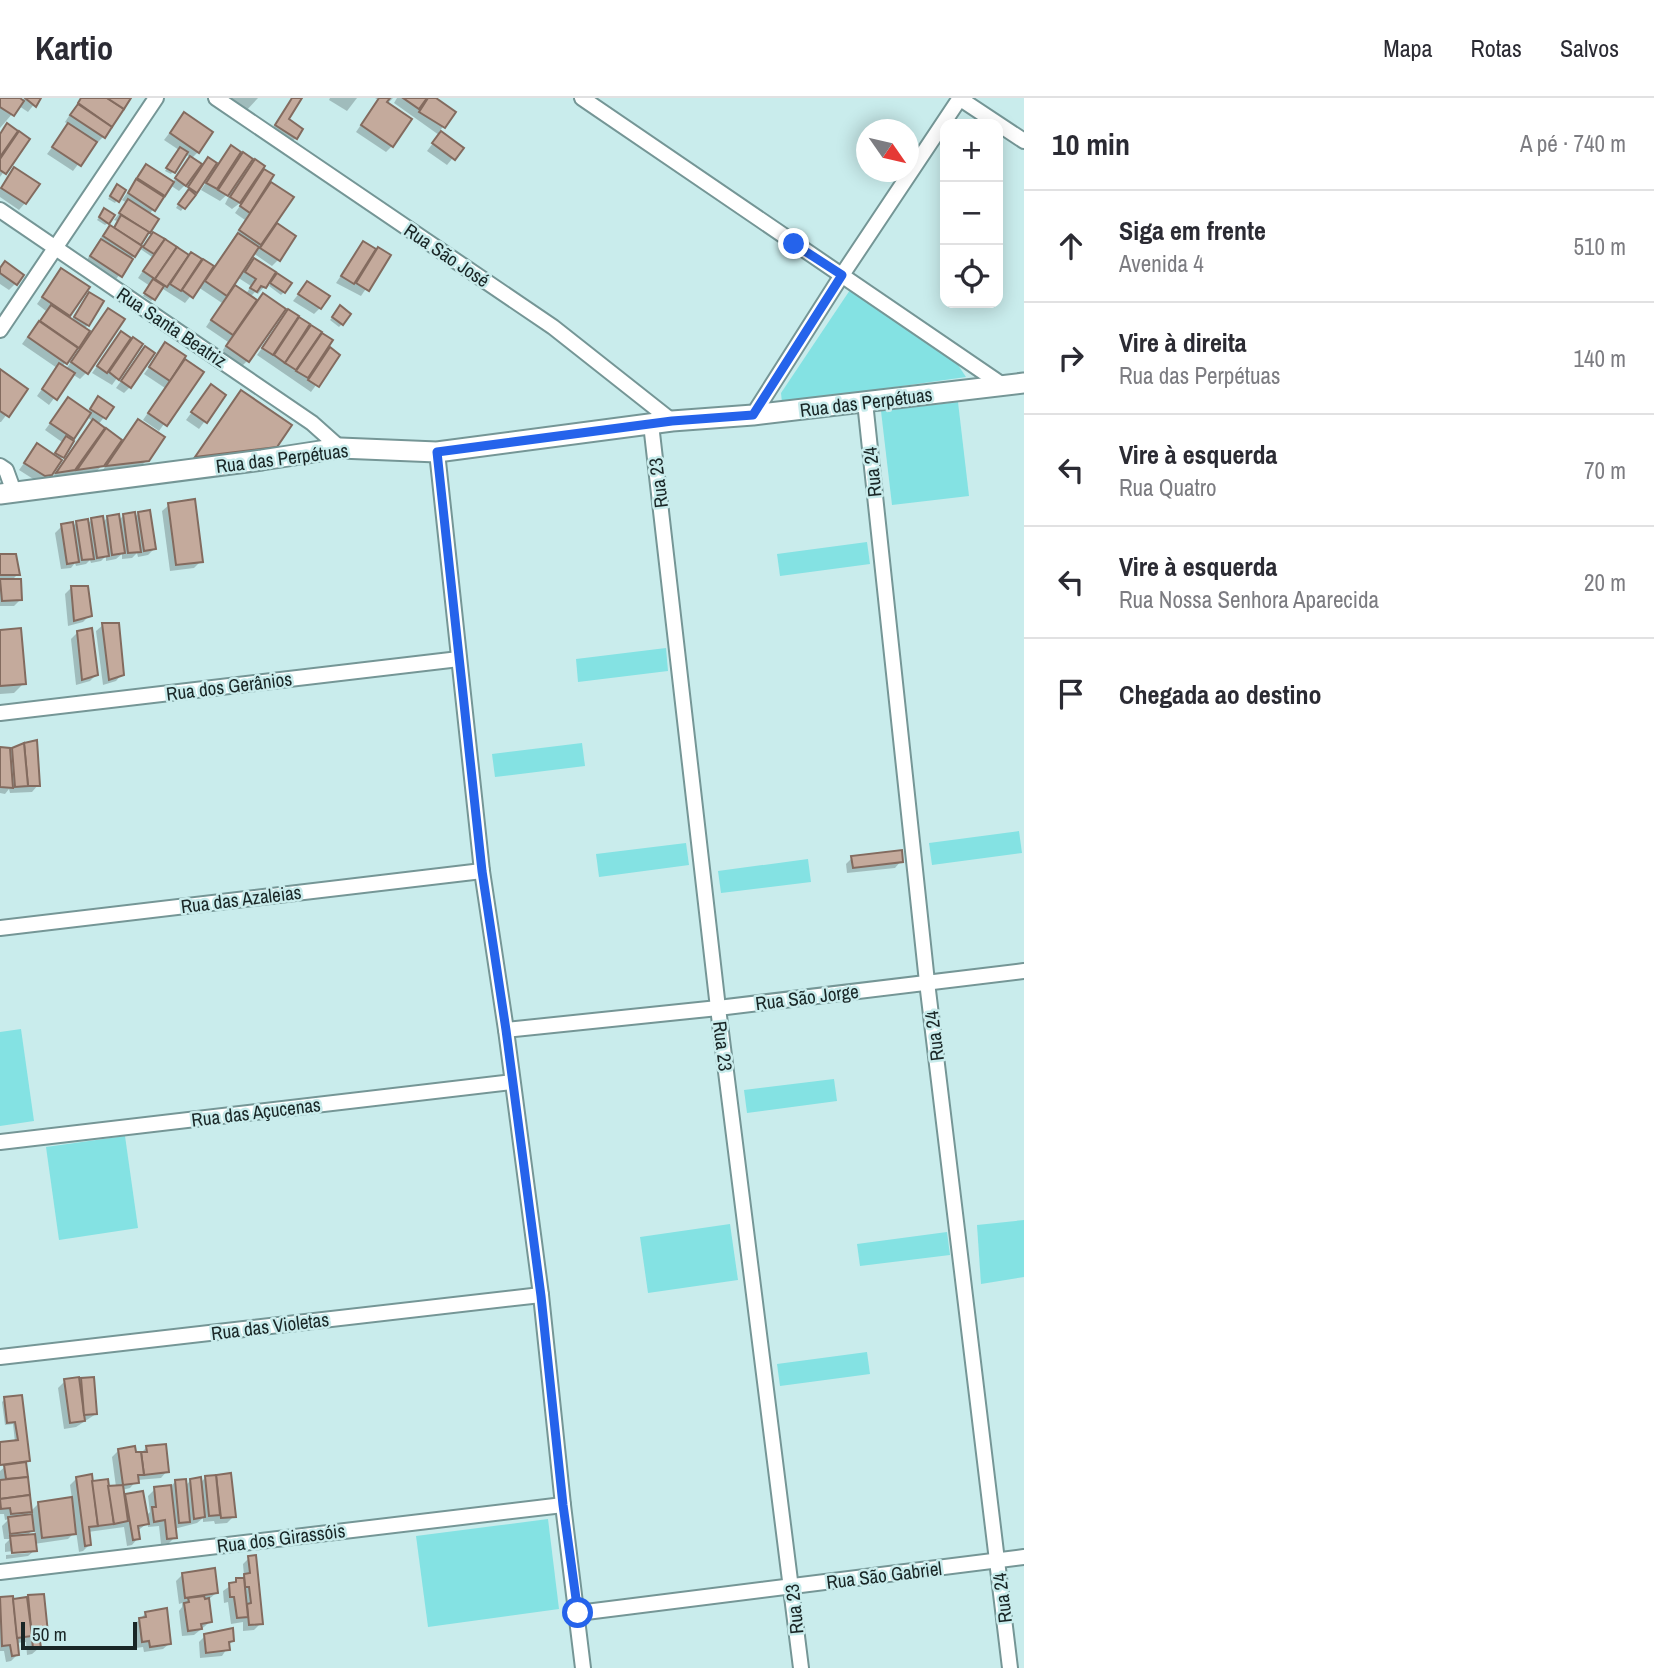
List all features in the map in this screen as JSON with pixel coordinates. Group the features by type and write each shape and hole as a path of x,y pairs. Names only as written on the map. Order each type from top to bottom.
{"street":[{"path":"0,330 156,98"},
{"name":"Rua São José","path":"216,98 553,327 672,421"},
{"path":"582,98 842,275 1014,384"},
{"path":"753,415 959,98 1024,141"},
{"name":"Rua Santa Beatriz","path":"0,209 312,423 340,448"},
{"name":"Rua das Perpétuas","path":"7,493 340,448 437,452 672,421 753,415 1014,384"},
{"name":"Rua 24","path":"865,402 927,982 1010,1668"},
{"name":"Rua 23","path":"651,424 718,1008 792,1586 800,1668"},
{"path":"437,452 482,871 541,1296 583,1668"},
{"path":"0,466 6,470 7,493"},
{"name":"Rua dos Gerânios","path":"0,713 459,659"},
{"name":"Rua das Azaleias","path":"0,928 482,871"},
{"name":"Rua São Jorge","path":"506,1030 718,1008 1024,971"},
{"name":"Rua das Açucenas","path":"0,1142 512,1082"},
{"name":"Rua das Violetas","path":"0,1357 541,1296"},
{"name":"Rua dos Girassóis","path":"0,1572 563,1505"},
{"name":"Rua São Gabriel","path":"578,1613 1024,1557"},
{"path":"1007,1647 1024,1645"}],"shaded area":[{"path":"852,287 958,365 966,377 782,403 781,393"},
{"path":"958,402 969,496 892,505 881,411"},
{"path":"867,542 870,564 780,576 777,554"},
{"path":"666,648 668,671 578,682 576,659"},
{"path":"582,743 585,766 495,777 492,754"},
{"path":"1019,831 1022,853 932,865 929,843"},
{"path":"686,843 689,865 599,877 596,854"},
{"path":"808,859 811,882 721,893 718,871"},
{"path":"21,1029 34,1121 0,1126 0,1032"},
{"path":"834,1079 837,1101 747,1113 744,1090"},
{"path":"125,1136 138,1228 59,1240 46,1147"},
{"path":"1024,1220 1024,1277 981,1284 977,1225"},
{"path":"730,1224 738,1280 648,1293 640,1237"},
{"path":"947,1232 950,1255 860,1266 857,1244"},
{"path":"867,1352 870,1374 780,1386 777,1364"},
{"path":"548,1519 559,1609 428,1627 416,1536"}],"building":[{"path":"0,98 20,98 24,101 14,116 0,107"},
{"path":"25,98 41,98 36,107"},
{"path":"81,98 107,98 124,109 112,127 78,103"},
{"path":"107,98 131,98 124,109"},
{"path":"292,98 302,98 289,119 303,129 297,139 275,125"},
{"path":"379,98 390,98 387,102 412,119 393,147 361,125"},
{"path":"403,98 427,98 419,109"},
{"path":"428,98 436,98 456,112 445,128 419,112"},
{"path":"78,104 112,127 105,138 70,115"},
{"path":"184,112 213,132 199,153 170,133"},
{"path":"7,123 18,131 0,157 0,134"},
{"path":"68,123 97,142 81,166 52,147"},
{"path":"19,131 30,139 6,174 0,170 0,159"},
{"path":"441,131 464,148 455,160 432,143"},
{"path":"231,145 241,152 217,189 206,183"},
{"path":"180,147 188,152 175,173 166,168"},
{"path":"243,152 253,159 228,196 218,190"},
{"path":"190,156 202,164 186,186 175,178"},
{"path":"208,157 217,163 197,193 188,187"},
{"path":"255,159 265,166 240,203 230,197"},
{"path":"146,164 174,182 165,196 137,178"},
{"path":"14,167 40,184 26,204 1,188"},
{"path":"264,169 274,175 250,213 240,206"},
{"path":"136,179 164,197 155,211 128,193"},
{"path":"271,182 294,197 261,245 239,230"},
{"path":"117,184 126,190 119,202 110,196"},
{"path":"189,189 196,195 185,209 178,204"},
{"path":"128,199 159,219 150,233 119,213"},
{"path":"104,208 115,215 109,224 99,217"},
{"path":"121,215 149,232 141,245 114,228"},
{"path":"277,223 296,236 280,261 260,248"},
{"path":"110,225 142,246 135,257 103,236"},
{"path":"153,232 165,239 154,254 143,247"},
{"path":"238,233 259,247 227,296 205,281"},
{"path":"101,239 133,259 122,277 90,256"},
{"path":"165,239 177,247 155,279 143,271"},
{"path":"363,241 376,249 354,284 341,276"},
{"path":"177,247 189,255 167,287 155,279"},
{"path":"378,247 391,255 369,291 356,283"},
{"path":"191,252 202,259 181,291 170,284"},
{"path":"254,258 276,272 266,288 261,286 257,292 250,288 256,279 245,272"},
{"path":"203,259 214,266 193,298 182,290"},
{"path":"5,261 24,275 17,285 0,273"},
{"path":"61,268 90,287 70,316 42,297"},
{"path":"277,273 292,283 285,293 270,283"},
{"path":"153,279 164,286 155,300 144,293"},
{"path":"307,281 330,296 321,309 298,294"},
{"path":"235,285 257,300 233,335 211,320"},
{"path":"89,292 104,301 89,326 74,317"},
{"path":"263,293 286,309 249,362 226,346"},
{"path":"51,305 90,331 79,348 40,321"},
{"path":"340,305 351,314 343,325 332,317"},
{"path":"108,308 125,319 88,374 71,362"},
{"path":"288,309 299,316 273,355 262,348"},
{"path":"299,317 310,324 285,363 274,355"},
{"path":"39,321 78,348 67,364 28,337"},
{"path":"311,325 322,332 296,370 285,363"},
{"path":"121,331 131,338 107,373 97,366"},
{"path":"322,333 333,340 308,378 296,371"},
{"path":"133,337 143,344 119,380 109,372"},
{"path":"165,342 186,356 170,381 149,367"},
{"path":"145,346 155,353 131,388 121,381"},
{"path":"330,347 340,355 319,387 308,380"},
{"path":"185,359 204,372 167,426 148,413"},
{"path":"59,363 75,373 57,400 42,389"},
{"path":"0,369 28,389 9,417 0,411"},
{"path":"211,384 226,395 207,423 191,412"},
{"path":"241,390 292,425 277,447 195,457"},
{"path":"98,396 114,407 106,419 90,409"},
{"path":"68,397 91,413 74,439 50,423"},
{"path":"93,419 105,428 75,470 56,473"},
{"path":"138,419 165,437 149,461 106,466"},
{"path":"106,428 122,440 104,466 77,470"},
{"path":"66,436 74,441 64,458 55,453"},
{"path":"37,443 62,460 52,475 45,476 24,463"},
{"path":"195,499 203,562 176,565 168,503"},
{"path":"150,510 156,549 144,551 138,512"},
{"path":"135,512 141,552 128,553 123,514"},
{"path":"119,514 125,553 112,555 107,516"},
{"path":"103,516 109,556 97,558 91,518"},
{"path":"88,519 94,559 82,560 76,521"},
{"path":"73,522 79,562 67,564 61,524"},
{"path":"0,554 16,554 20,575 0,575"},
{"path":"0,579 21,579 22,600 2,601"},
{"path":"71,586 88,586 92,616 74,621"},
{"path":"102,623 119,623 124,675 109,680"},
{"path":"21,628 26,684 0,686 0,630"},
{"path":"92,628 98,675 82,680 77,631"},
{"path":"37,740 40,786 28,786 24,743"},
{"path":"24,743 28,786 15,787 12,748"},
{"path":"0,747 10,748 13,788 0,787"},
{"path":"902,850 903,862 853,868 851,856"},
{"path":"79,1377 85,1421 70,1423 64,1379"},
{"path":"94,1377 97,1414 84,1415 81,1378"},
{"path":"22,1395 30,1461 0,1465 0,1442 18,1440 15,1422 7,1423 4,1397"},
{"path":"166,1444 169,1472 144,1475 141,1452 147,1452 146,1446"},
{"path":"135,1446 136,1452 141,1452 144,1475 138,1475 139,1483 123,1485 118,1449"},
{"path":"26,1462 28,1477 6,1479 4,1465"},
{"path":"231,1473 236,1517 221,1518 216,1475"},
{"path":"92,1474 98,1526 89,1527 91,1545 85,1546 76,1477"},
{"path":"216,1475 220,1515 209,1516 205,1476"},
{"path":"28,1477 30,1495 0,1499 0,1480"},
{"path":"201,1477 205,1517 194,1519 190,1479"},
{"path":"108,1479 114,1524 98,1526 92,1481"},
{"path":"186,1479 190,1522 179,1523 175,1480"},
{"path":"123,1485 128,1521 114,1524 108,1486"},
{"path":"171,1485 177,1538 167,1539 165,1520 154,1522 152,1507 156,1507 154,1487"},
{"path":"143,1491 149,1524 138,1526 140,1539 133,1540 125,1494"},
{"path":"30,1495 32,1512 11,1514 10,1508 1,1509 0,1499"},
{"path":"72,1497 76,1534 42,1538 38,1502"},
{"path":"32,1514 34,1531 10,1534 8,1517"},
{"path":"35,1534 37,1551 12,1553 10,1536"},
{"path":"256,1555 263,1624 249,1625 247,1604 251,1603 244,1574 250,1573 248,1556"},
{"path":"215,1568 218,1593 185,1598 182,1573"},
{"path":"236,1578 244,1578 248,1617 237,1618 234,1597 230,1597 229,1583 236,1582"},
{"path":"44,1594 48,1633 39,1634 41,1648 33,1649 28,1595"},
{"path":"13,1596 19,1655 12,1656 10,1645 2,1646 0,1597"},
{"path":"204,1596 205,1599 209,1598 212,1622 201,1624 202,1629 188,1631 184,1603 189,1602 188,1598"},
{"path":"27,1597 32,1636 17,1638 13,1599"},
{"path":"167,1608 171,1644 150,1647 149,1641 142,1642 139,1618 146,1617 145,1612"},
{"path":"233,1628 234,1641 229,1642 230,1650 206,1653 204,1634"}],"route":[{"path":"578,1613 563,1505 541,1296 482,871 437,452 672,421 753,415 842,275 794,244"}]}
